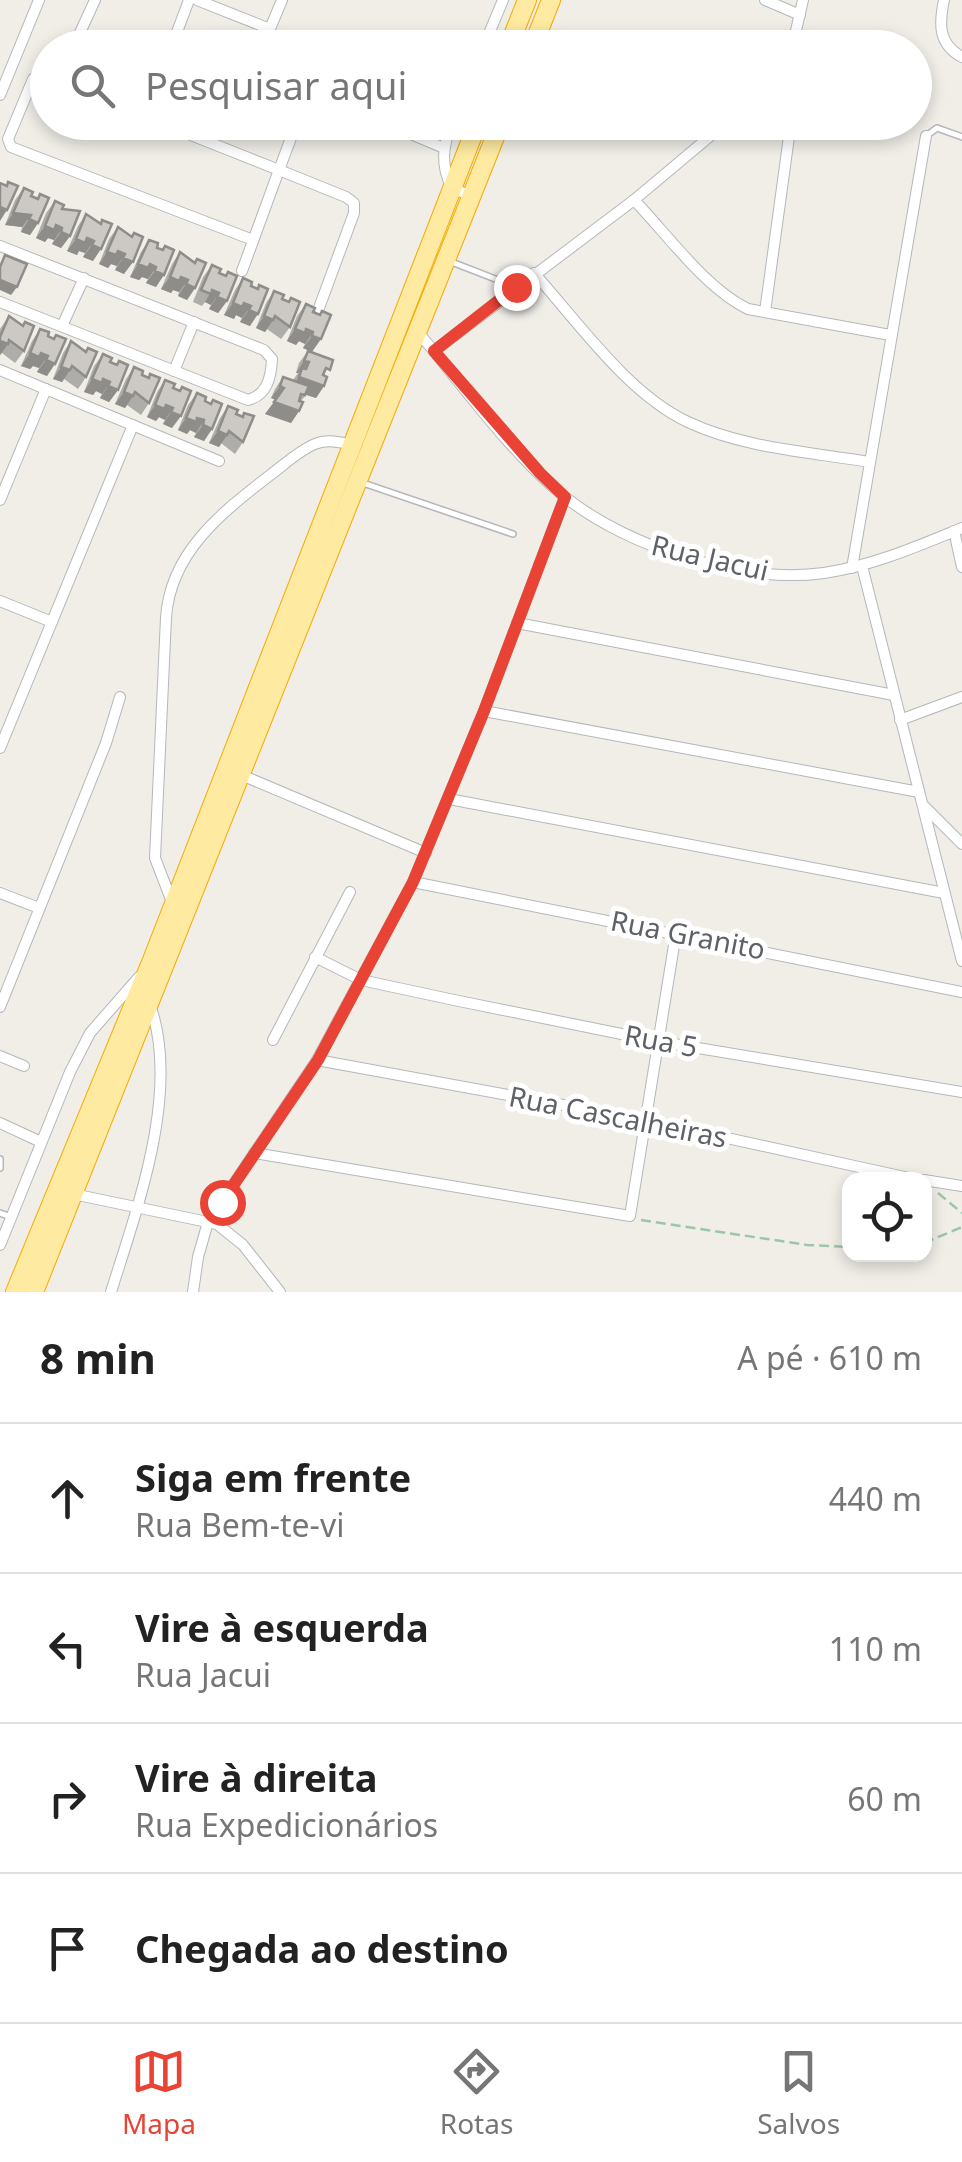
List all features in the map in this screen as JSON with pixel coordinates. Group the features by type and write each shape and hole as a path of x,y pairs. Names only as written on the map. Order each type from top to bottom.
{"highway":[{"path":"515,30 527,0"},
{"path":"542,30 551,0"},
{"path":"15,1292 152,960 471,140"},
{"path":"34,1292 493,140"}],"street":[{"path":"81,30 95,0"},
{"path":"179,30 193,0 270,29 282,0"},
{"path":"490,30 503,0"},
{"path":"765,0 800,15"},
{"path":"796,30 803,0"},
{"path":"944,0 942,34 946,44 962,57"},
{"path":"0,95 37,1"},
{"path":"30,86 8,138 12,147 252,240"},
{"path":"203,140 346,197 355,206 318,308"},
{"path":"242,271 290,140"},
{"path":"425,140 444,148"},
{"path":"446,140 444,170 452,188 470,196"},
{"path":"434,351 707,140"},
{"path":"764,312 788,140"},
{"path":"925,140 869,462 857,567 962,960"},
{"path":"634,200 737,304 890,335"},
{"path":"0,246 268,352 272,362 268,381 260,395 248,400 0,302"},
{"path":"534,274 636,386 670,412 708,430 751,442 869,462"},
{"path":"62,326 84,278"},
{"path":"174,371 194,322"},
{"name":"Rua Jacui","path":"418,332 528,460 565,497 636,542 688,557 778,574 805,575 857,567 958,529"},
{"path":"0,370 219,461"},
{"path":"0,500 46,389"},
{"path":"0,748 134,425"},
{"path":"172,902 154,858 166,618 172,582 190,550 223,514 300,452 327,441 354,445"},
{"path":"193,1292 208,1222 318,1060 413,882 484,711 565,497"},
{"path":"958,529 962,567"},
{"path":"0,601 52,622"},
{"path":"518,623 894,695"},
{"path":"0,1008 106,743 120,697"},
{"path":"900,720 962,698"},
{"path":"484,711 920,798 962,844"},
{"path":"238,774 426,852"},
{"path":"449,799 944,893"},
{"name":"Rua Granito","path":"413,882 962,992"},
{"path":"273,1040 350,892"},
{"path":"0,893 39,908"},
{"path":"254,1152 630,1216 676,933"},
{"name":"Rua 5","path":"315,957 361,980 656,1040 962,1092"},
{"path":"0,1245 5,1216 96,1023 128,992 152,960"},
{"path":"111,1292 154,1141 160,1061 158,1026 149,1001"},
{"path":"0,1056 24,1066"},
{"name":"Rua Cascalheiras","path":"318,1060 645,1120 876,1172"},
{"path":"0,1123 41,1142"},
{"name":"Rua Cascalheiras","path":"932,1184 962,1186"},
{"path":"73,1194 223,1228 243,1245 280,1292"}],"lane":[{"path":"932,132 937,128 962,137"},
{"path":"446,260 516,287"},
{"path":"359,481 513,534"},
{"path":"0,1160 0,1168"}],"path":[{"path":"932,1189 962,1213"},
{"path":"630,1216 807,1245 842,1247"},
{"path":"932,1240 962,1228"}],"building":[{"path":"8,182 18,186 7,210 0,207 0,183 7,186"},
{"path":"24,188 38,199 40,194 49,198 38,223 29,219 31,215 13,213"},
{"path":"55,201 64,205 62,209 80,211 70,236 56,225 54,230 45,226"},
{"path":"86,214 101,224 102,220 112,224 101,249 87,238 85,243 76,239"},
{"path":"118,227 132,237 134,233 143,237 133,262 118,251 116,255 107,252"},
{"path":"149,240 158,243 157,248 174,250 164,275 150,264 148,268 138,264"},
{"path":"180,252 195,263 197,259 206,263 195,288 186,284 188,280 170,277"},
{"path":"5,255 27,264 17,287 0,280"},
{"path":"212,265 221,269 219,273 237,276 227,301 212,290 211,294 201,290"},
{"path":"243,278 252,282 251,286 268,289 258,314 249,310 251,306 233,303"},
{"path":"274,291 289,302 291,298 300,302 290,327 275,316 273,320 264,316"},
{"path":"306,304 315,308 313,312 331,315 321,339 306,329 305,333 295,329"},
{"path":"9,316 23,326 25,322 34,326 24,351 9,340 8,344 0,341"},
{"path":"40,329 54,339 56,335 66,339 55,364 46,360 48,356 30,353"},
{"path":"71,341 86,352 88,348 97,352 86,377 72,366 70,370 61,367"},
{"path":"308,351 333,360 330,370 326,368 323,375 327,377 324,386 299,377 309,362 304,361"},
{"path":"103,354 112,358 110,362 128,365 118,390 103,379 102,383 92,379"},
{"path":"134,367 149,378 150,374 160,378 149,403 135,392 133,396 124,392"},
{"path":"283,377 309,386 305,395 301,394 299,411 274,402 284,388 280,386"},
{"path":"165,380 180,391 182,387 191,391 181,416 166,405 164,409 155,405"},
{"path":"197,393 211,404 213,400 222,404 212,429 203,425 204,420 186,418"},
{"path":"228,406 243,417 244,413 254,416 243,442 229,431 227,435 218,431"}],"route":[{"path":"222,1202 318,1060 413,882 484,711 565,497 434,351 516,287"}]}
